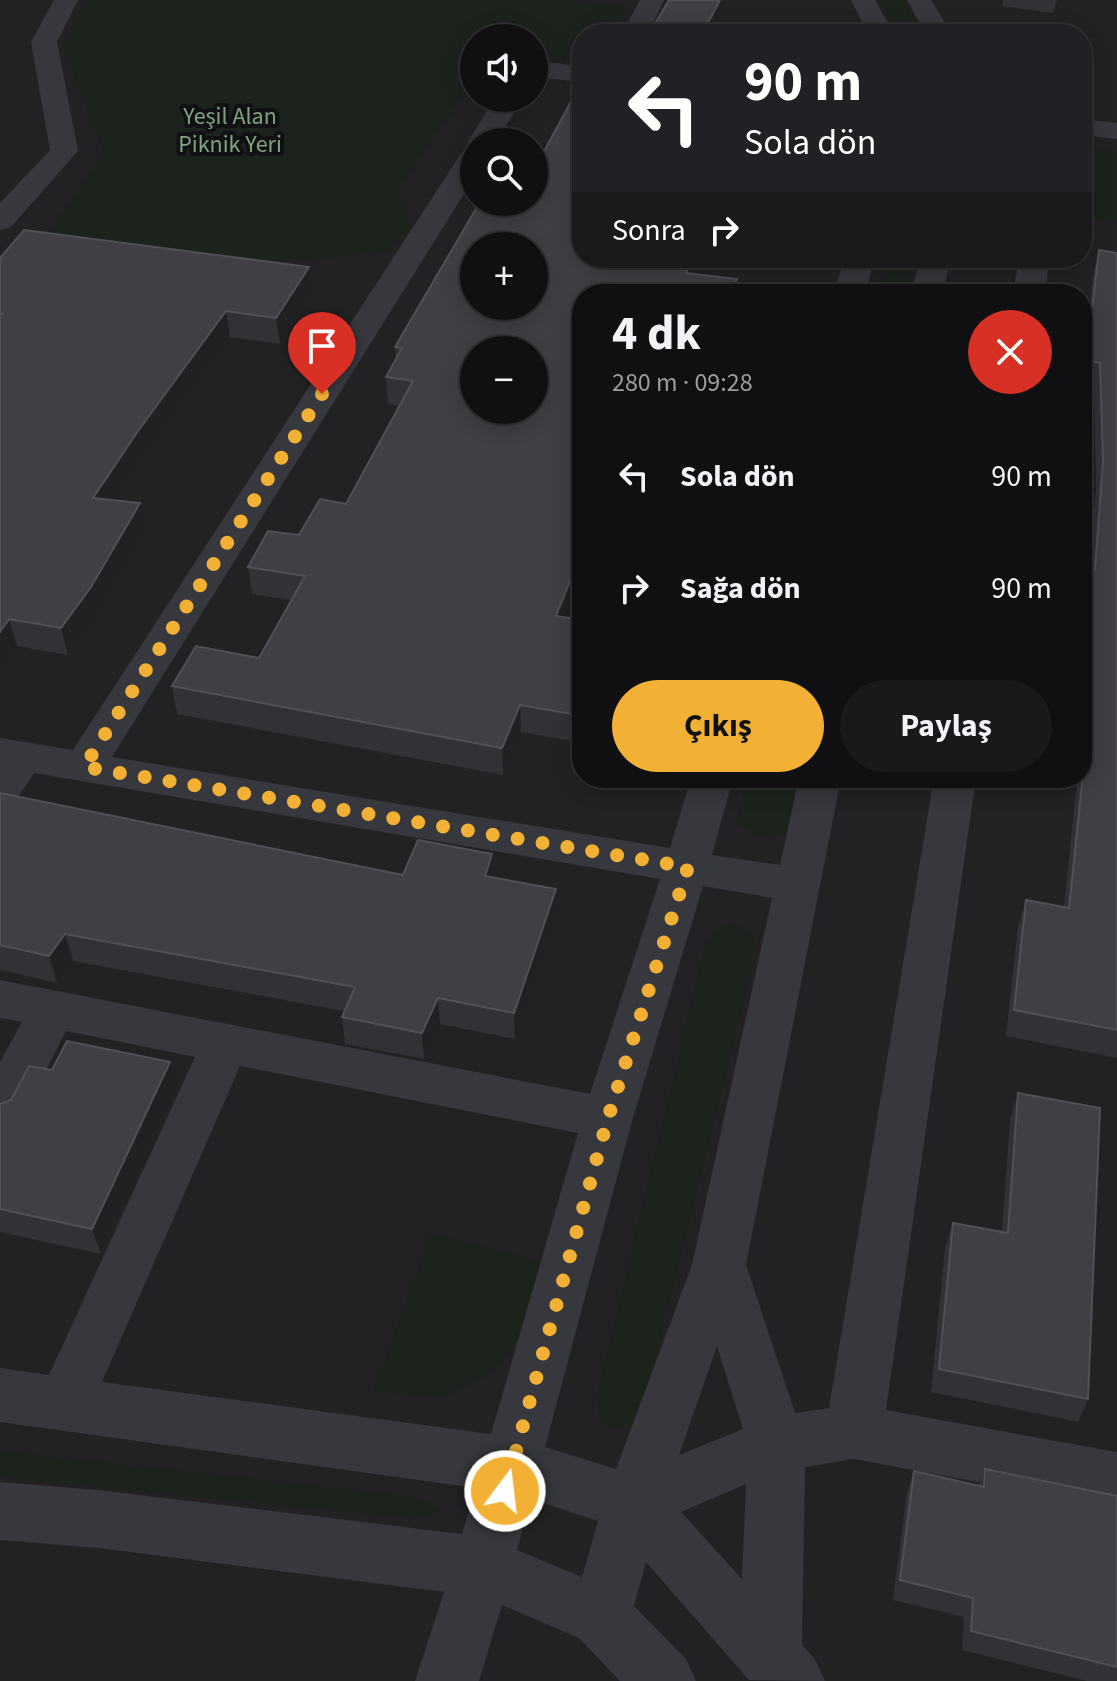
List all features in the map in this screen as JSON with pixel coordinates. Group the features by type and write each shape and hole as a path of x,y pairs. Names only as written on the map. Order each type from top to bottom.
{"lane":[{"path":"0,221 64,151 44,42 66,0"},
{"path":"640,24 652,0"},
{"path":"863,0 876,24"},
{"path":"919,0 933,24"},
{"path":"548,70 572,73"},
{"path":"1092,128 1117,131"},
{"path":"84,767 460,177"},
{"path":"8,767 84,767 796,885"},
{"path":"447,1681 484,1567 608,1118 688,867 709,788"},
{"path":"601,1616 633,1503 719,1265 818,788"},
{"path":"854,1432 953,788"},
{"path":"0,999 608,1118"},
{"path":"0,1110 53,1009"},
{"path":"64,1404 226,1043"},
{"path":"719,1265 776,1443 782,1669"},
{"path":"0,1395 512,1465 633,1503 782,1669"},
{"path":"633,1503 776,1443 854,1432 1117,1480"},
{"path":"0,1511 98,1519 484,1567 601,1616 664,1681"}],"shaded area":[{"path":"0,0 1117,0 1117,1681 0,1681"}],"green space":[{"name":"Yeşil Alan Piknik Yeri","path":"86,0 568,0 625,6 618,24 572,24 572,58 548,55 548,24 460,24 460,102 396,191 412,227 386,253 176,268 45,237 104,154 63,47"},
{"path":"877,0 904,0 918,24 890,24"},
{"path":"1092,150 1117,152 1117,223 1092,220"},
{"path":"884,268 914,268 910,284 880,284"},
{"path":"745,788 797,788 786,833 756,835 736,822"},
{"path":"736,924 753,936 756,951 642,1414 626,1430 601,1422 596,1398 706,941 717,929"},
{"path":"431,1234 540,1261 527,1323 510,1352 492,1373 444,1397 373,1391"},
{"path":"0,1451 419,1497 437,1509 426,1519 0,1478"}],"building":[{"path":"669,0 720,0 707,24 655,24"},
{"path":"572,100 572,268 688,268 686,273 737,279 735,284 572,284 572,576 556,616 572,618 572,714 520,705 502,748 172,686 196,646 259,658 305,576 248,567 268,531 299,535 320,499 346,504 413,381 386,377 402,348 395,347 460,236 460,320 548,320 548,232 462,232 472,216 548,216 548,144"},
{"path":"24,230 309,267 276,318 226,311 138,431 93,498 140,503 91,587 61,628 9,619 0,632 0,258"},
{"path":"1099,250 1117,253 1117,1030 1014,1010 1026,900 1069,908 1082,788 1092,788 1092,569 1095,569 1103,462 1100,363 1092,362 1092,310"},
{"path":"0,793 403,875 418,840 492,854 485,876 556,889 514,1013 438,998 422,1033 342,1017 355,987 65,934 49,956 0,945"},
{"path":"67,1041 170,1062 92,1229 0,1209 0,1104 11,1100 29,1066 52,1070"},
{"path":"1018,1093 1100,1108 1088,1399 939,1369 953,1223 1008,1233"},
{"path":"985,1469 1117,1496 1117,1667 971,1631 973,1598 900,1580 914,1471 984,1487"}],"route":[{"path":"322,394 84,767 688,867 608,1118 505,1491"}]}
